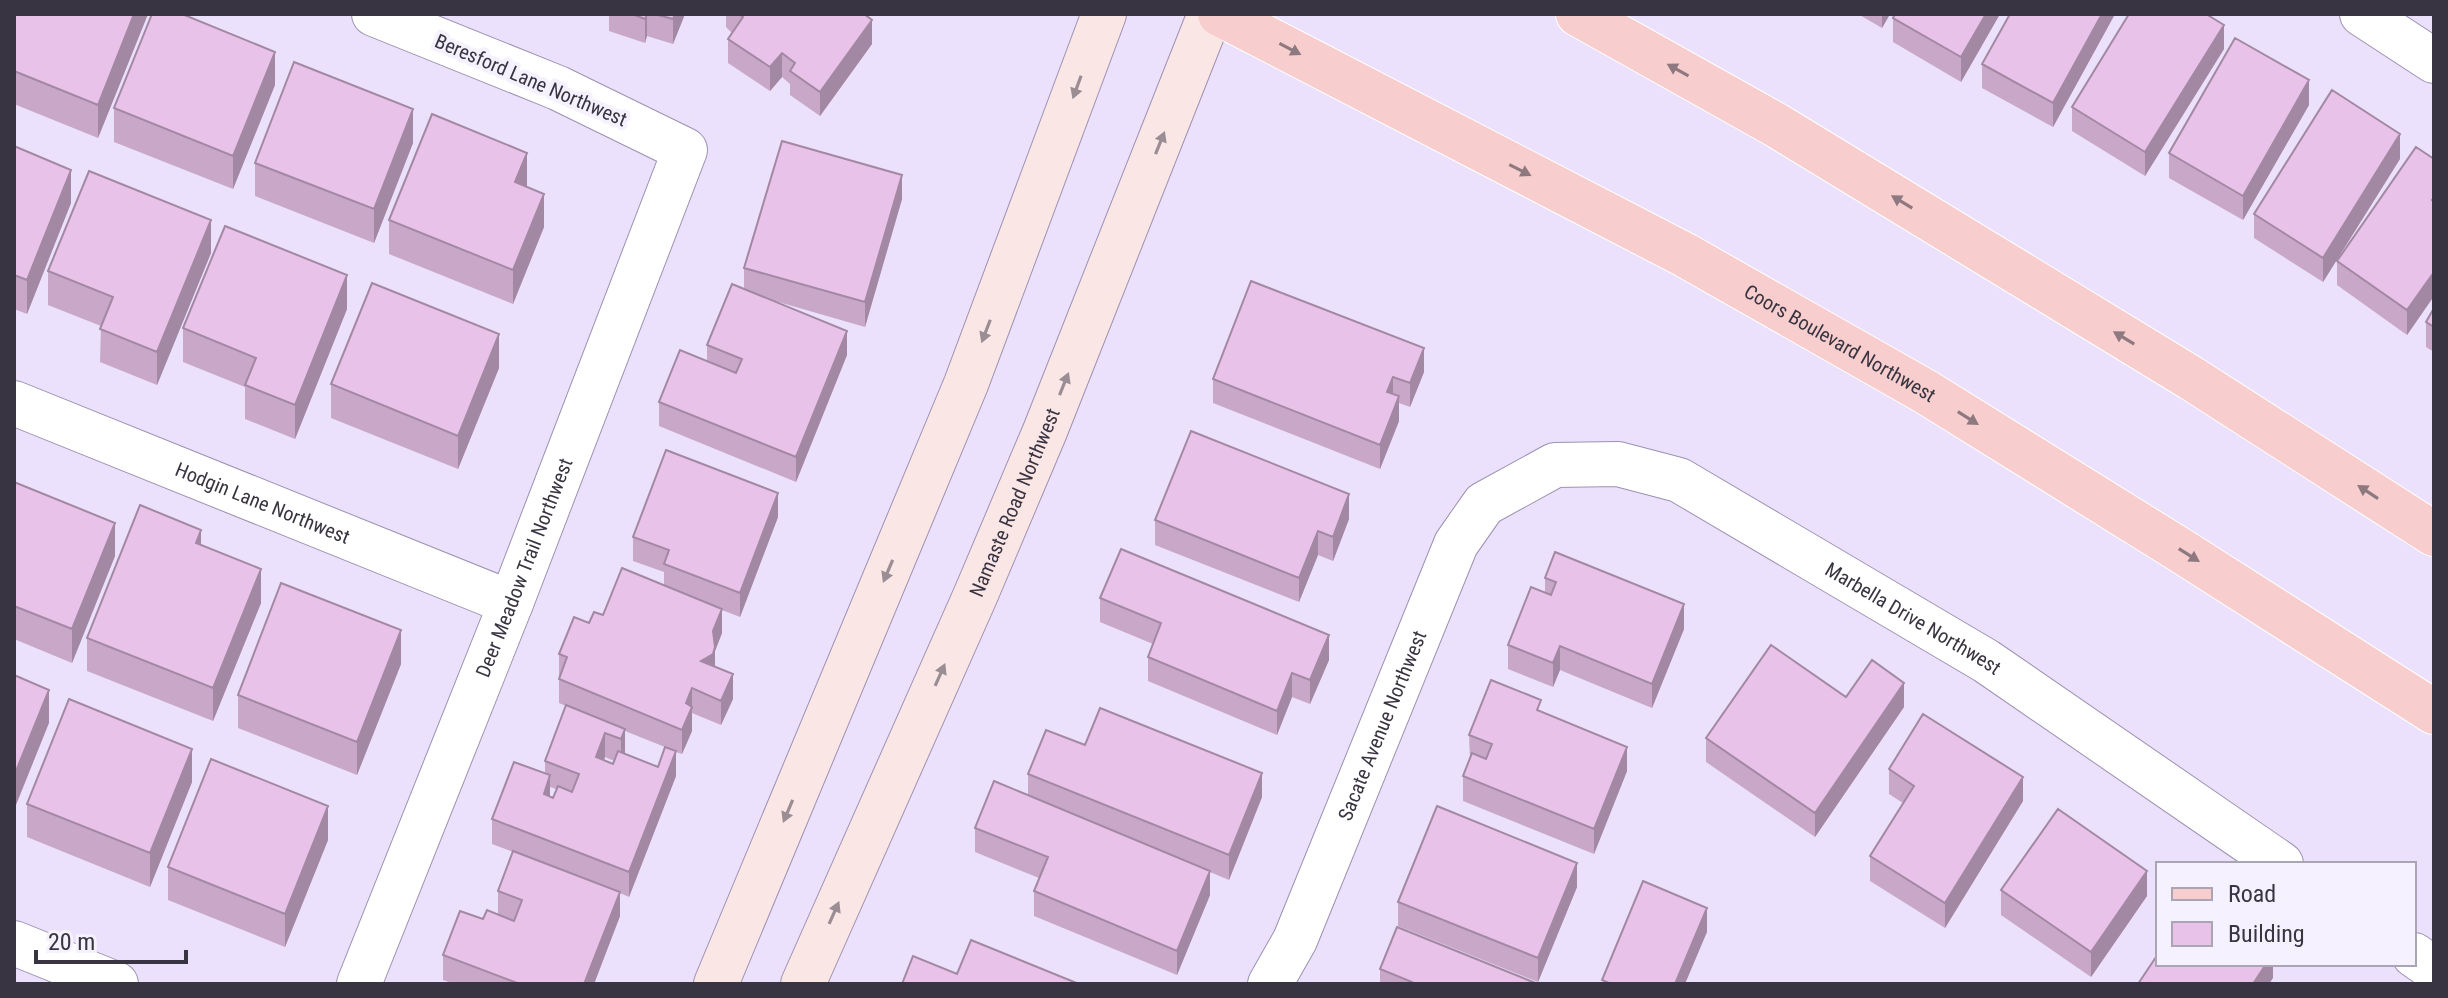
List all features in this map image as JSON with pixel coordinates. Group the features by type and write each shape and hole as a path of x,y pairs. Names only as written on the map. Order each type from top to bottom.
{"main road":[{"name":"Coors Boulevard Northwest","path":"1220,14 1685,255 1926,392 2434,712"},
{"path":"1578,14 1776,125 2191,378 2434,534"}],"street":[{"name":"Beresford Lane Northwest","path":"374,14 558,88 685,150"},
{"path":"716,984 966,384 1104,14"},
{"name":"Namaste Road Northwest","path":"803,984 1045,431 1210,14"},
{"path":"2362,14 2434,61"},
{"name":"Deer Meadow Trail Northwest","path":"359,984 511,603 685,150"},
{"name":"Hodgin Lane Northwest","path":"14,403 511,603"},
{"name":"Marbella Drive Northwest","path":"1516,487 1555,465 1618,464 1679,480 1986,661 2278,862"},
{"name":"Sacate Avenue Northwest","path":"1270,984 1295,940 1456,544 1484,504 1516,487"},
{"path":"14,943 116,984"},
{"path":"2416,956 2434,969"}],"building":[{"path":"14,14 134,14 98,105 14,71"},
{"path":"152,14 182,14 275,52 233,156 114,108"},
{"path":"654,14 675,14 673,19"},
{"path":"739,14 864,14 872,20 820,92 790,71 795,63 782,53 770,67 728,39 743,17"},
{"path":"1895,14 1986,14 1961,57 1893,18"},
{"path":"2010,14 2102,14 2053,103 1982,64"},
{"path":"2129,14 2206,14 2224,25 2145,152 2072,107"},
{"path":"2235,38 2309,80 2243,196 2169,153"},
{"path":"294,62 413,109 374,209 255,163"},
{"path":"2332,90 2400,134 2323,258 2254,214"},
{"path":"432,114 527,153 515,182 544,194 513,270 389,220"},
{"path":"782,141 902,175 865,302 744,268"},
{"path":"14,146 71,170 27,280 14,275"},
{"path":"2416,147 2434,159 2434,272 2407,310 2337,261"},
{"path":"89,171 211,220 157,352 100,329 113,297 48,271"},
{"path":"225,226 347,275 295,405 245,385 256,358 183,328"},
{"path":"1251,281 1424,348 1410,383 1393,377 1387,392 1399,396 1380,445 1213,379"},
{"path":"372,283 499,334 458,436 331,384"},
{"path":"732,284 847,331 796,457 659,402 680,350 736,373 742,359 707,345"},
{"path":"2434,308 2434,327 2426,322"},
{"path":"1191,431 1349,494 1333,537 1318,531 1299,578 1155,520"},
{"path":"666,450 778,493 740,593 664,564 669,550 633,537"},
{"path":"14,482 115,523 72,629 14,606"},
{"path":"140,505 201,530 196,543 261,569 213,688 87,638"},
{"path":"1121,549 1329,635 1310,680 1292,673 1277,711 1148,657 1161,623 1100,598"},
{"path":"1555,552 1684,604 1652,684 1560,646 1553,663 1508,645 1531,587 1551,595 1556,582 1545,578"},
{"path":"622,568 722,609 713,631 713,654 701,661 733,674 721,701 692,688 686,703 692,707 682,730 559,679 567,657 559,654 574,617 589,623 594,612 603,615"},
{"path":"281,583 401,630 357,742 238,695"},
{"path":"1771,645 1846,697 1872,660 1904,683 1815,813 1706,738"},
{"path":"14,675 49,690 14,776"},
{"path":"1491,680 1541,700 1537,710 1627,747 1594,829 1463,776 1472,753 1486,759 1492,744 1469,735"},
{"path":"69,699 192,749 150,853 27,804"},
{"path":"566,705 625,729 621,739 605,733 596,757 613,764 618,751 658,767 665,747 676,751 629,872 492,819 514,762 550,775 544,794 553,798 558,786 572,792 579,774 545,761"},
{"path":"1100,708 1262,773 1229,855 1028,774 1046,730 1085,745"},
{"path":"1923,714 2023,777 1945,903 1870,856 1914,786 1889,769"},
{"path":"211,759 328,806 285,914 168,867"},
{"path":"994,781 1210,871 1177,951 1034,891 1048,857 975,828"},
{"path":"1437,806 1577,863 1538,958 1398,902"},
{"path":"2058,809 2147,871 2091,952 2001,890"},
{"path":"513,851 620,892 584,984 520,984 443,955 460,911 483,919 487,910 514,921 522,900 498,891"},
{"path":"1643,881 1707,908 1675,984 1611,984 1602,980"},
{"path":"1397,927 1538,984 1411,984 1380,969"},
{"path":"971,940 1079,984 902,984 913,956 957,974"},
{"path":"2156,957 2156,966 2265,966 2253,984 2138,984"}]}
